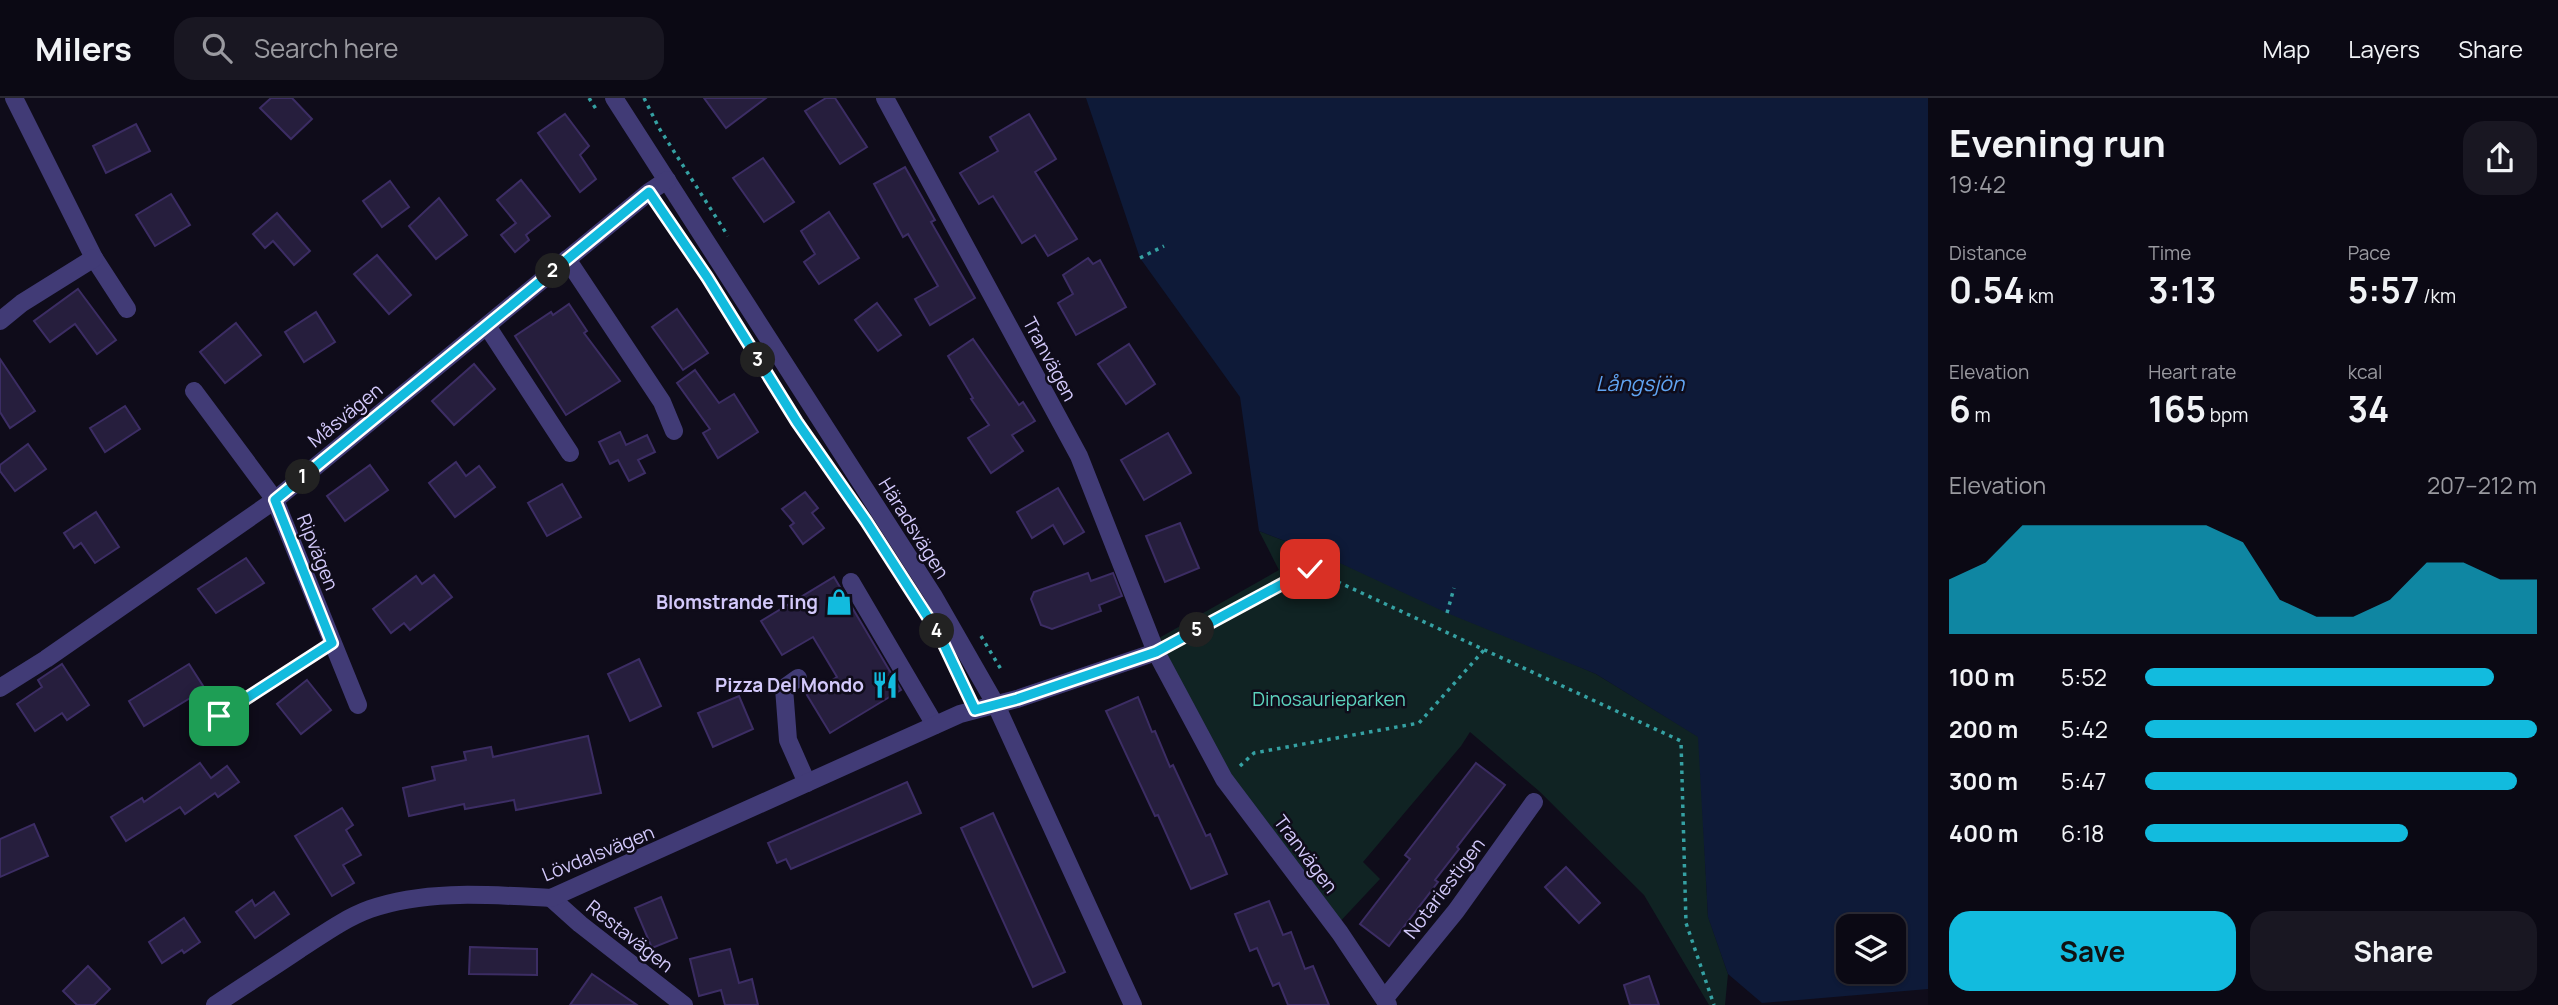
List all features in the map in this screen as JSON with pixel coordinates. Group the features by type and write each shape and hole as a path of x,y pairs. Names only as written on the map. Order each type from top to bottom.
{"street":[{"path":"14,98 94,258 127,309"},
{"name":"Häradsvägen","path":"614,98 933,596 996,705 1133,1005"},
{"name":"Tranvägen","path":"885,98 1079,456 1156,652 1224,779 1340,933 1387,1002"},
{"name":"Måsvägen","path":"0,688 275,500 667,180"},
{"path":"0,321 22,303 94,258"},
{"path":"567,260 662,402 674,431"},
{"path":"487,326 570,453"},
{"name":"Ripvägen","path":"194,391 275,500 358,705"},
{"path":"851,582 935,725"},
{"path":"996,705 1156,652"},
{"path":"798,678 784,688 785,713 788,740 807,783"},
{"name":"Lövdalsvägen","path":"215,1005 334,927 369,909 430,897 551,898 960,714 996,705"},
{"name":"Notariestigen","path":"1387,1002 1534,802"},
{"name":"Restavägen","path":"551,898 684,1005"}],"path":[{"path":"1140,258 1164,246"},
{"path":"1156,652 1310,569 1681,741 1686,923 1714,1005"},
{"path":"1447,613 1454,588"},
{"path":"219,716 332,643"},
{"path":"1224,779 1254,753 1419,723 1484,650"}],"green space":[{"name":"Dinosaurieparken","path":"1259,531 1329,558 1596,674 1699,737 1708,916 1728,974 1725,1005 1709,1005 1644,895 1539,791 1470,732 1363,862 1380,879 1335,927 1224,779 1152,642 1279,570"}],"water":[{"name":"Långsjön","path":"1086,98 1928,98 1928,989 1762,1003 1728,974 1708,917 1698,737 1596,674 1447,613 1329,558 1259,531 1240,397 1140,258"}],"building":[{"path":"271,98 292,98 312,119 291,139 260,108"},
{"path":"704,98 766,98 726,128"},
{"path":"826,98 835,98 867,147 840,164 805,111"},
{"path":"565,114 589,146 580,155 596,179 580,192 538,133"},
{"path":"1029,114 1056,159 1035,172 1077,239 1048,256 1035,235 1022,243 993,196 979,204 960,173 998,151 990,137"},
{"path":"136,124 150,151 106,173 93,146"},
{"path":"763,158 794,202 764,222 733,178"},
{"path":"905,167 935,220 931,222 975,298 930,325 915,299 938,286 908,234 903,237 874,184"},
{"path":"521,180 550,216 526,235 529,240 515,252 501,235 516,223 497,200"},
{"path":"390,181 409,207 382,227 363,201"},
{"path":"171,194 190,225 155,246 136,215"},
{"path":"439,198 467,235 436,259 409,226"},
{"path":"829,212 859,258 819,284 804,262 815,254 801,231"},
{"path":"277,213 310,251 294,265 273,241 265,248 253,234"},
{"path":"377,255 411,295 389,314 354,274"},
{"path":"1088,258 1093,264 1100,260 1126,307 1076,335 1058,303 1073,294 1063,275"},
{"path":"78,289 116,340 97,354 75,324 50,342 34,321"},
{"path":"877,303 901,335 878,351 855,320"},
{"path":"569,304 587,331 584,333 620,381 566,415 515,336 551,312 553,315"},
{"path":"677,309 708,353 683,370 652,327"},
{"path":"316,312 335,342 304,362 285,332"},
{"path":"236,323 261,355 225,383 200,352"},
{"path":"973,339 1019,405 1023,402 1035,421 1012,435 1023,451 991,473 968,438 989,425 971,399 973,398 948,356"},
{"path":"1129,344 1155,384 1126,404 1098,364"},
{"path":"0,359 35,411 10,428 0,412"},
{"path":"474,364 495,389 454,425 432,401"},
{"path":"695,370 719,403 734,394 758,432 718,458 703,433 710,429 677,383"},
{"path":"125,406 140,429 105,452 90,428"},
{"path":"620,432 626,445 647,435 655,452 638,460 645,473 629,481 618,460 610,464 599,442"},
{"path":"1168,433 1191,473 1144,500 1121,460"},
{"path":"28,444 46,469 15,491 0,471 0,465"},
{"path":"456,462 466,476 479,466 495,487 455,517 429,483"},
{"path":"370,465 388,490 345,521 327,496"},
{"path":"562,484 581,517 547,536 528,503"},
{"path":"1058,488 1084,532 1064,544 1053,525 1032,538 1017,512"},
{"path":"805,492 818,508 812,513 824,528 803,544 790,526 794,523 782,509"},
{"path":"96,512 119,547 95,563 81,543 74,548 64,533"},
{"path":"1180,523 1199,568 1165,582 1146,536"},
{"path":"246,558 264,583 216,613 198,589"},
{"path":"1088,573 1091,581 1113,573 1122,596 1099,605 1101,611 1052,629 1041,625 1031,599 1034,592"},
{"path":"434,575 452,597 410,630 404,623 391,633 373,609 416,576 422,584"},
{"path":"834,577 901,690 830,733 807,695 837,677 813,637 782,655 761,621"},
{"path":"639,659 661,706 630,721 608,674"},
{"path":"62,664 89,705 67,720 62,713 35,731 17,704 42,687 38,680"},
{"path":"189,664 205,689 144,726 129,701"},
{"path":"307,680 331,710 301,734 277,704"},
{"path":"739,696 753,729 713,747 698,713"},
{"path":"1138,697 1152,732 1155,731 1170,767 1173,765 1206,836 1210,834 1227,874 1191,889 1158,815 1155,816 1106,711"},
{"path":"588,736 601,793 516,810 514,800 465,809 464,804 409,816 403,788 435,780 432,767 466,760 464,752 491,747 493,757"},
{"path":"200,763 211,778 227,766 239,782 218,797 215,793 185,814 180,807 126,841 111,817 142,798 144,802"},
{"path":"1476,763 1505,785 1457,847 1459,849 1435,880 1438,882 1389,946 1360,924 1410,859 1405,855"},
{"path":"907,782 921,813 791,869 786,859 777,863 768,843"},
{"path":"342,808 353,825 346,830 361,855 343,865 354,883 332,896 295,836"},
{"path":"993,813 1065,972 1033,987 961,828"},
{"path":"34,824 48,856 0,877 0,839"},
{"path":"1566,867 1600,903 1579,923 1545,887"},
{"path":"274,892 289,914 255,938 236,912 252,900 255,906"},
{"path":"661,897 677,938 652,948 635,908"},
{"path":"1269,901 1283,935 1291,932 1305,969 1313,966 1329,1005 1288,1005 1279,983 1273,986 1257,948 1250,951 1235,914"},
{"path":"184,918 200,942 162,963 149,942"},
{"path":"470,947 537,949 537,975 469,974"},
{"path":"730,949 739,983 752,979 758,1005 725,1005 721,990 699,996 690,959"},
{"path":"88,966 110,989 94,1005 77,1005 63,991"},
{"path":"592,974 637,1005 570,1005"},
{"path":"1649,976 1659,1005 1630,1005 1624,985"}],"place":[{"name":"Blomstrande Ting","path":"839,602"},
{"name":"Pizza Del Mondo","path":"885,685"}],"route":[{"path":"219,716 332,643 275,500 649,192 707,277 797,422 866,521 940,636 975,710 1017,699 1156,652 1310,569"}]}
